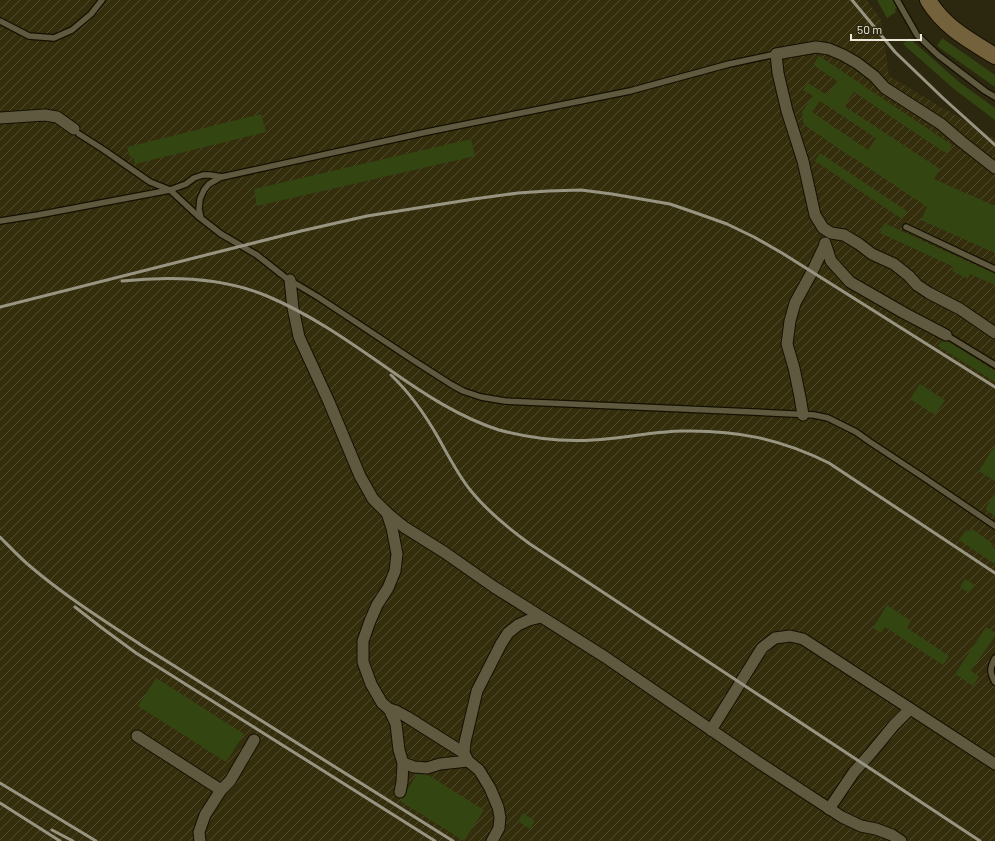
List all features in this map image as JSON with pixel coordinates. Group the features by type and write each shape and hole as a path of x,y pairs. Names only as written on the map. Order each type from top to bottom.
{"street":[{"path":"928,0 942,20 952,29 995,56"},
{"path":"946,335 850,282 831,262 826,246 823,228 815,215 803,162 787,111 778,73 776,54 816,47 829,49 843,55 857,63 874,76 885,88 941,124 995,168"},
{"path":"0,118 45,115 57,117 76,131"},
{"path":"823,228 831,233 844,235 872,254 894,264 909,276 917,285 960,310 995,333"},
{"path":"803,415 794,368 787,344 790,321 795,303 826,246"},
{"path":"290,280 293,308 299,337 330,402 360,476 373,499 387,513 404,527 444,552 494,587 605,657 842,818 861,826 876,829 892,835 901,841"},
{"path":"387,513 392,528 397,554 395,571 388,588 377,605 370,621 363,641 363,662 371,684 382,702 389,709 396,724 399,750 403,763 400,792"},
{"path":"466,757 465,742 477,691 488,668 508,633 518,625 541,617"},
{"path":"711,730 762,648 775,638 790,636 803,639 995,764"},
{"path":"389,709 407,717 466,757 479,770 490,788 498,807 500,817 499,828 492,841"},
{"path":"829,809 858,768 894,725 910,709"},
{"path":"137,736 221,790"},
{"path":"200,841 199,832 205,815 221,790 230,781 254,740"},
{"path":"403,763 414,767 427,768 466,757"}],"lane":[{"path":"0,21 29,36 54,38 72,30 91,14 102,0"},
{"path":"897,0 916,35 938,55 995,97"},
{"path":"202,219 199,209 200,199 204,190 209,184 222,177 427,132 630,91 729,64 776,54"},
{"path":"76,131 150,182 170,190 221,234 256,255 290,280 318,296 413,360 463,391 481,397 505,401 814,415 828,418 856,432 995,526"},
{"path":"0,221 170,190 186,184 194,178 203,176 210,175 222,177"},
{"path":"906,227 995,269"},
{"path":"946,335 995,365"},
{"path":"995,658 991,666 991,675 995,682"}],"shaded area":[{"path":"0,0 867,0 881,20 889,76 995,139 995,841 0,841"}],"building":[{"path":"877,0 893,0 897,8 895,9 896,12 887,18"},
{"path":"909,38 959,82 995,108 995,120 954,89 903,44"},
{"path":"942,38 995,75 995,87 937,46"},
{"path":"819,56 952,145 947,154 854,92 844,106 940,169 934,179 995,206 995,253 921,220 927,207 806,126 803,122 802,112 813,96 803,90 808,83 827,95 837,81 813,65","holes":["820,101 876,138 868,150 812,112"]},
{"path":"261,114 266,132 135,164 133,156 130,157 127,147"},
{"path":"471,139 475,156 257,206 254,189"},
{"path":"820,153 907,211 902,219 815,161"},
{"path":"884,223 995,274 995,285 970,274 968,279 952,271 954,267 880,233"},
{"path":"942,341 948,341 995,371 995,382 938,346"},
{"path":"920,384 945,400 935,415 910,399"},
{"path":"995,445 995,481 979,471"},
{"path":"995,493 995,516 987,511 986,508"},
{"path":"972,529 993,544 991,546 995,549 995,564 959,540 966,530 970,532"},
{"path":"965,579 975,585 969,593 960,587"},
{"path":"887,605 911,621 907,628 949,656 943,665 885,627 881,633 873,628"},
{"path":"986,627 995,633 995,636 971,671 979,676 973,686 955,674"},
{"path":"156,678 244,734 226,762 138,706"},
{"path":"417,774 428,775 484,810 464,841 400,801 405,796"},
{"path":"523,813 535,821 530,829 518,821"}],"railway":[{"path":"852,0 895,52 995,145"},
{"path":"0,307 301,231 367,216 518,193 581,190 670,204 727,224 782,253 995,387"},
{"path":"122,281 140,279 196,280 232,285 267,296 300,312 331,330 442,404 470,419 499,430 558,440 604,439 672,431 722,432 740,434 776,442 794,448 829,463 995,573"},
{"path":"391,375 405,389 423,413 466,485 491,513 514,532 980,841"},
{"path":"0,537 44,578 98,617 453,841"},
{"path":"75,607 136,653 435,841"},
{"path":"0,783 96,841"},
{"path":"0,803 60,841"},
{"path":"52,830 73,841"}]}
